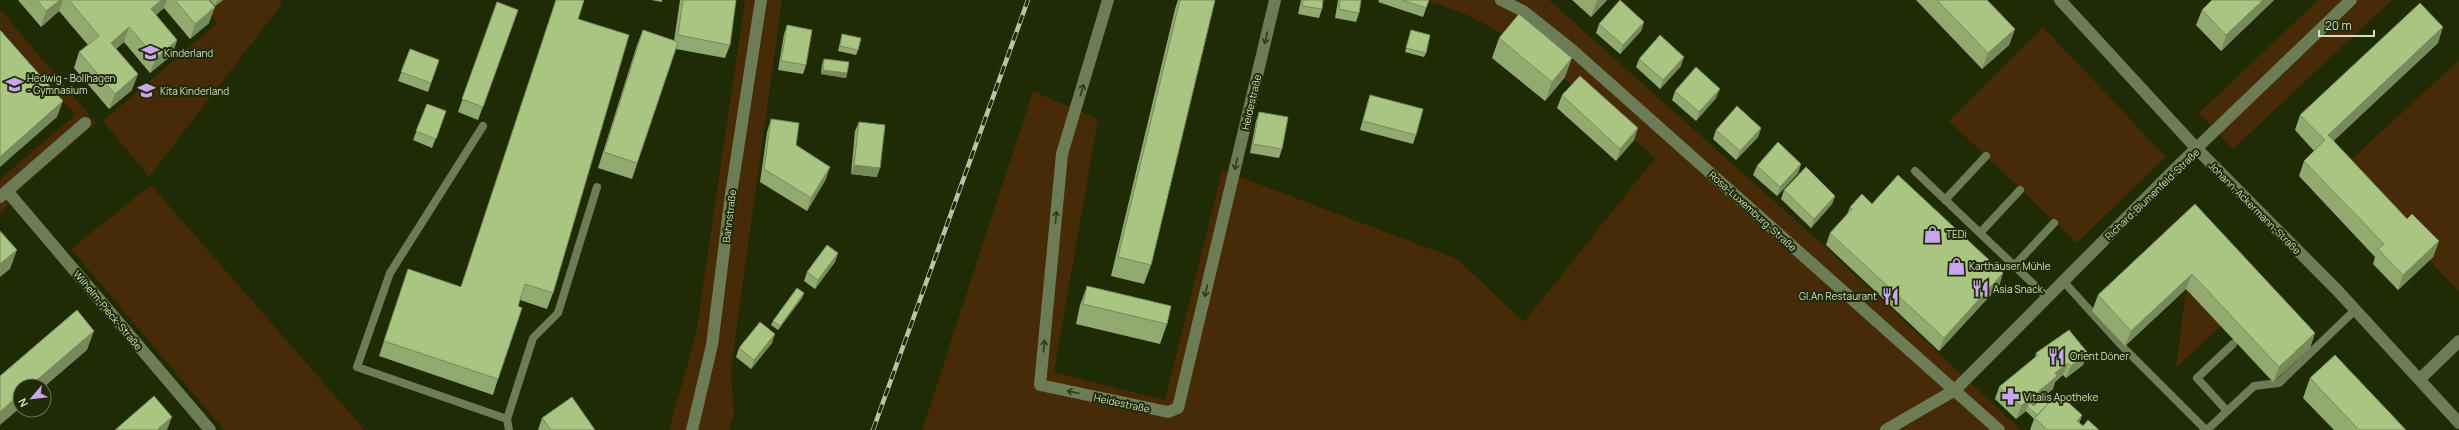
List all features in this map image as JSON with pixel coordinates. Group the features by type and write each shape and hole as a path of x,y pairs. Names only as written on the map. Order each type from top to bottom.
{"street":[{"name":"Bahnstraße","path":"692,430 712,345 731,194 761,0"},
{"name":"Heidestraße","path":"1108,0 1062,154 1040,385 1168,412 1178,408 1275,0"},
{"name":"Rosa-Luxemburg-Straße","path":"1502,0 1524,11 1571,49 1999,430"},
{"name":"Johann-Ackermann-Straße","path":"2060,0 2197,150 2355,310 2459,422"},
{"name":"Richard-Blumenfeld-Straße","path":"1886,430 1955,390 2197,150 2352,0"},
{"path":"4,194 85,124"},
{"name":"Wilhelm-Pieck-Straße","path":"4,194 210,430"},
{"path":"2420,379 2459,341"}],"lane":[{"path":"483,126 390,273 357,367 508,419"},
{"path":"1945,200 1986,156"},
{"path":"1915,171 2048,298"},
{"path":"509,430 508,419 533,338 558,313 597,187"},
{"path":"1980,233 2020,190"},
{"path":"2014,266 2054,223"},
{"path":"2064,282 2122,346 2207,430 2254,386 2279,383 2355,310"},
{"path":"2227,411 2197,378 2233,344"}],"shaded area":[{"path":"198,0 279,0 282,4 149,177 103,121 217,23"},
{"path":"745,0 782,0 731,369 734,415 729,430 669,430 696,334"},
{"path":"1424,0 1549,0 1820,242 2021,430 922,430 1033,91 1098,119 1054,372 1165,400 1222,170 1457,259 1524,322 1655,158 1576,88 1518,44 1488,26 1456,11"},
{"path":"2318,0 2392,0 2233,149 2199,113"},
{"path":"0,9 96,123 22,187 0,215 0,179 75,115 0,28"},
{"path":"2043,27 2166,157 2077,243 1949,121"},
{"path":"2459,60 2459,292 2343,167"},
{"path":"151,185 364,429 368,430 224,430 71,249"},
{"path":"2186,289 2221,326 2176,368"}],"building":[{"path":"37,0 60,0 46,11"},
{"path":"69,0 161,0 151,9 177,40 156,58 129,27 111,43 138,74 115,94 79,52 99,36"},
{"path":"175,0 209,0 215,7 195,24"},
{"path":"556,0 584,0 578,19 629,35 553,293 525,284 518,306 522,308 498,379 384,341 408,269 461,287"},
{"path":"683,0 736,0 730,45 678,35"},
{"path":"1180,0 1215,0 1151,265 1118,257"},
{"path":"1303,0 1323,0 1322,9 1302,6"},
{"path":"1340,0 1361,0 1359,13 1339,9"},
{"path":"1402,0 1429,0 1426,8"},
{"path":"1620,0 1644,22 1623,45 1599,24"},
{"path":"1937,0 1987,0 2015,29 1988,53"},
{"path":"2212,0 2263,0 2226,35 2202,10"},
{"path":"497,2 518,10 483,107 462,99"},
{"path":"2420,3 2443,27 2328,135 2407,219 2412,214 2439,241 2403,275 2378,249 2384,244 2304,161 2325,140 2300,115"},
{"path":"1519,14 1572,58 1552,82 1499,38"},
{"path":"787,25 812,30 806,65 781,61"},
{"name":"Hedwig - Bollhagen - Gymnasium","path":"0,30 63,101 0,157"},
{"path":"643,30 678,42 637,163 604,152"},
{"path":"1411,30 1430,35 1426,53 1406,48"},
{"path":"842,34 861,38 858,50 840,46"},
{"path":"1660,35 1684,57 1663,80 1639,59"},
{"path":"410,49 439,60 431,83 401,72"},
{"path":"824,59 849,62 847,73 823,70"},
{"path":"1696,67 1720,89 1699,112 1675,91"},
{"path":"1580,76 1638,128 1620,149 1562,95"},
{"path":"1370,95 1423,109 1416,135 1363,121"},
{"path":"427,104 446,111 436,139 416,131"},
{"path":"1737,106 1761,128 1740,151 1716,130"},
{"path":"1259,112 1288,117 1282,149 1253,144"},
{"path":"771,119 799,123 796,145 830,167 811,198 764,169"},
{"path":"859,122 885,125 880,168 854,165"},
{"path":"1778,142 1801,164 1780,187 1757,166"},
{"path":"1806,167 1835,196 1814,219 1784,190"},
{"path":"1898,175 2003,273 1944,338 1830,233 1852,209 1850,207 1862,194 1872,204"},
{"path":"2195,204 2315,333 2279,367 2192,274 2131,331 2098,295"},
{"path":"0,231 17,250 0,264"},
{"path":"827,245 838,253 818,280 807,272"},
{"path":"1087,286 1171,306 1167,324 1083,304"},
{"path":"797,288 804,293 780,326 773,321"},
{"path":"77,310 94,331 39,378 12,378 12,401 0,412 0,376"},
{"path":"760,322 775,334 754,360 739,348"},
{"path":"2069,330 2087,352 2071,366 2068,363 2055,373 2057,376 2021,406 1999,387 2038,355 2036,353"},
{"path":"2335,355 2406,430 2359,430 2310,378"},
{"path":"2058,393 2082,415 2077,421 2083,426 2088,420 2099,430 2047,430 2035,418"},
{"path":"154,396 172,417 157,430 115,430"},
{"path":"572,397 595,430 551,430 542,418"},
{"path":"2042,399 2048,404 2037,415 2027,406 2031,403 2033,406"}],"railway":[{"path":"873,430 1028,0"}],"place":[{"name":"Kinderland","path":"151,53"},
{"name":"Hedwig - Bollhagen - Gymnasium","path":"14,84"},
{"name":"Kita Kinderland","path":"147,91"},
{"name":"TEDi","path":"1933,234"},
{"name":"Karthäuser Mühle","path":"1956,266"},
{"name":"Asia Snack","path":"1980,289"},
{"name":"GI.An Restaurant","path":"1890,296"},
{"name":"Orient Döner","path":"2057,356"},
{"name":"Vitalis Apotheke","path":"2011,397"}]}
